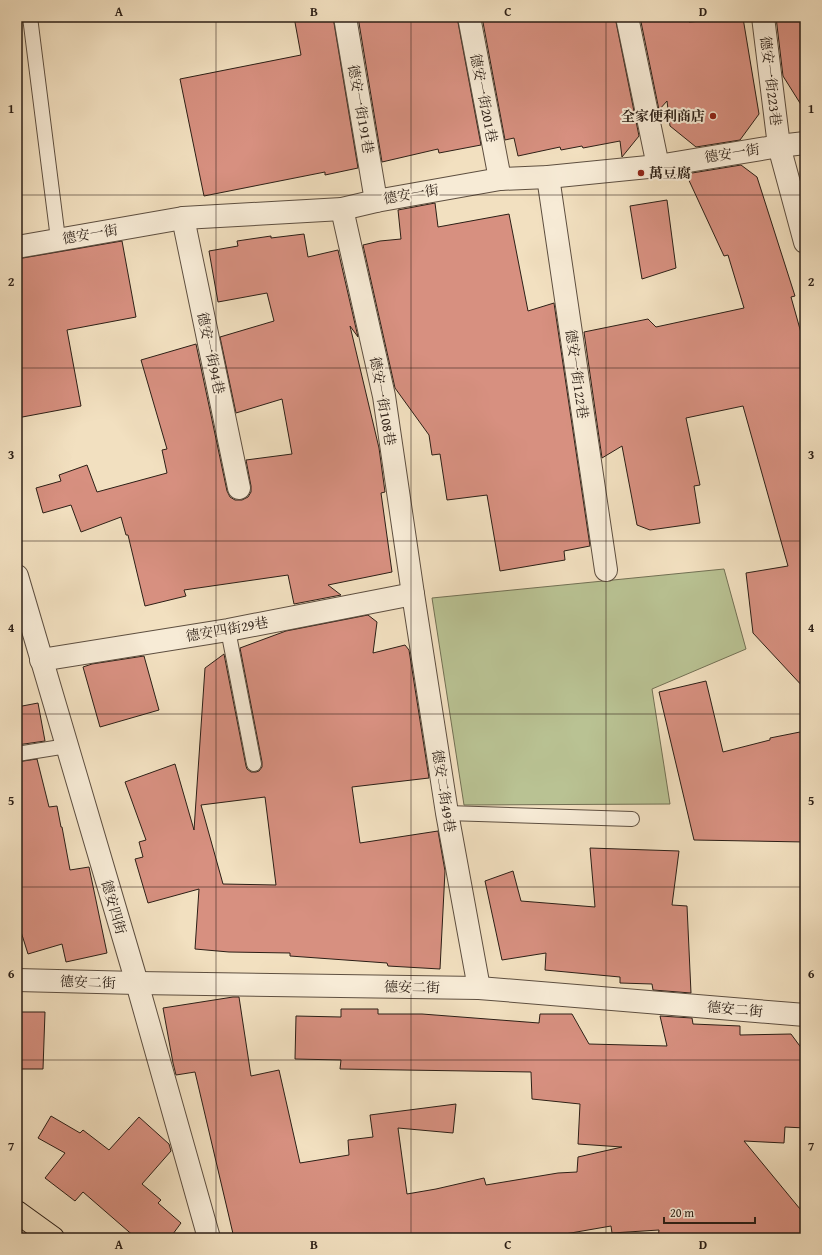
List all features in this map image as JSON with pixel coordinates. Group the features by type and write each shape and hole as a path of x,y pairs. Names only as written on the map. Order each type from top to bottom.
{"main road":[{"path":"17,1212 53,1238"}],"street":[{"name":"德安一街191巷","path":"345,17 376,200"},
{"name":"德安一街201巷","path":"469,17 500,179"},
{"path":"627,17 658,166"},
{"name":"德安一街223巷","path":"762,17 779,146 805,242"},
{"name":"德安一街","path":"17,247 183,218 342,209 376,200 500,179 548,177 658,166 805,143"},
{"name":"德安一街122巷","path":"548,177 606,570"},
{"name":"德安一街108巷","path":"342,209 384,396 413,594"},
{"name":"德安一街94巷","path":"183,218 239,488"},
{"name":"德安四街","path":"17,576 137,983 209,1238"},
{"name":"德安四街29巷","path":"41,660 228,630 413,594"},
{"name":"德安二街49巷","path":"413,594 447,814 479,988"},
{"name":"德安二街","path":"17,980 479,988 805,1015"}],"lane":[{"path":"30,17 58,240"},
{"path":"228,630 254,764"},
{"path":"17,754 67,746"},
{"path":"447,814 632,819"}],"green space":[{"path":"724,569 746,649 652,689 670,804 464,805 432,598"}],"building":[{"path":"294,17 333,17 358,168 325,175 325,172 204,196 180,79 301,55"},
{"path":"358,17 457,17 481,145 439,153 438,149 382,162"},
{"path":"482,17 615,17 639,136 622,157 620,141 583,148 582,146 561,150 560,147 518,156 514,138 505,140"},
{"path":"640,17 688,17 689,22 743,18 759,114 740,140 696,147 670,126 667,101 659,110"},
{"path":"776,17 805,17 805,111 783,76"},
{"path":"741,165 757,177 795,296 791,297 805,347 805,689 753,633 746,573 788,566 743,406 686,418 700,485 694,486 700,523 650,530 637,525 622,446 602,458 584,332 648,319 656,327 744,308 728,255 724,256 686,174"},
{"path":"667,200 676,268 642,279 630,206"},
{"path":"435,203 438,227 509,214 528,311 554,303 590,546 564,551 565,560 500,571 487,495 447,500 440,454 432,455 429,435 395,388 363,245 380,241 401,239 398,210"},
{"path":"304,234 308,257 338,250 358,337 350,326 379,448 385,492 381,493 392,572 328,585 341,595 294,604 288,575 184,590 186,596 145,606 128,535 126,535 121,517 81,532 71,505 43,513 36,488 61,481 59,475 87,465 97,492 167,473 162,450 167,449 141,360 196,344 227,491 230,497 235,500 242,500 248,497 251,492 251,486 246,460 292,454 282,399 236,413 220,337 274,321 267,293 218,302 209,251 238,246 237,241 271,236 271,238"},
{"path":"122,241 136,317 67,330 81,406 17,418 17,259"},
{"path":"368,615 377,622 373,653 405,645 409,650 429,778 352,787 360,843 438,831 445,871 440,969 388,966 387,963 290,956 290,953 229,952 195,949 199,889 148,903 135,859 143,857 139,842 146,840 125,782 175,764 194,830 205,668 224,654 246,766 251,772 259,771 262,767 262,762 240,648 286,631","holes":["265,797 276,885 223,884 201,805"]},
{"path":"144,656 159,710 100,727 83,667 92,664"},
{"path":"706,681 723,752 770,740 770,738 805,731 805,842 694,840 659,692"},
{"path":"38,703 45,741 17,745 17,707"},
{"path":"37,759 49,807 57,806 70,870 89,867 107,953 66,962 62,944 28,954 17,919 17,762"},
{"path":"590,848 679,851 672,905 687,906 691,993 653,990 652,984 620,983 620,977 545,970 546,953 502,960 485,881 513,871 521,901 595,907"},
{"path":"239,997 251,1076 279,1070 300,1163 349,1155 348,1140 373,1137 370,1115 456,1104 453,1133 398,1128 407,1194 484,1178 486,1185 558,1173 577,1172 578,1157 622,1147 578,1144 580,1104 532,1099 531,1072 340,1069 341,1060 295,1059 296,1016 341,1017 341,1009 378,1009 378,1014 422,1014 539,1023 540,1014 572,1014 589,1044 667,1046 660,1016 692,1018 693,1024 740,1026 740,1035 791,1034 805,1053 805,1128 785,1127 784,1143 744,1141 805,1215 805,1238 658,1238 659,1230 612,1233 611,1226 542,1238 234,1238 195,1072 176,1075 163,1008"},
{"path":"17,1012 45,1012 43,1069 17,1069"},
{"path":"51,1116 80,1133 83,1130 109,1150 139,1117 169,1144 171,1151 142,1184 161,1200 158,1203 181,1223 170,1238 136,1238 83,1192 75,1201 45,1178 65,1153 38,1138"}],"place":[{"name":"全家便利商店","path":"713,116"},
{"name":"萬豆腐","path":"641,173"}]}
